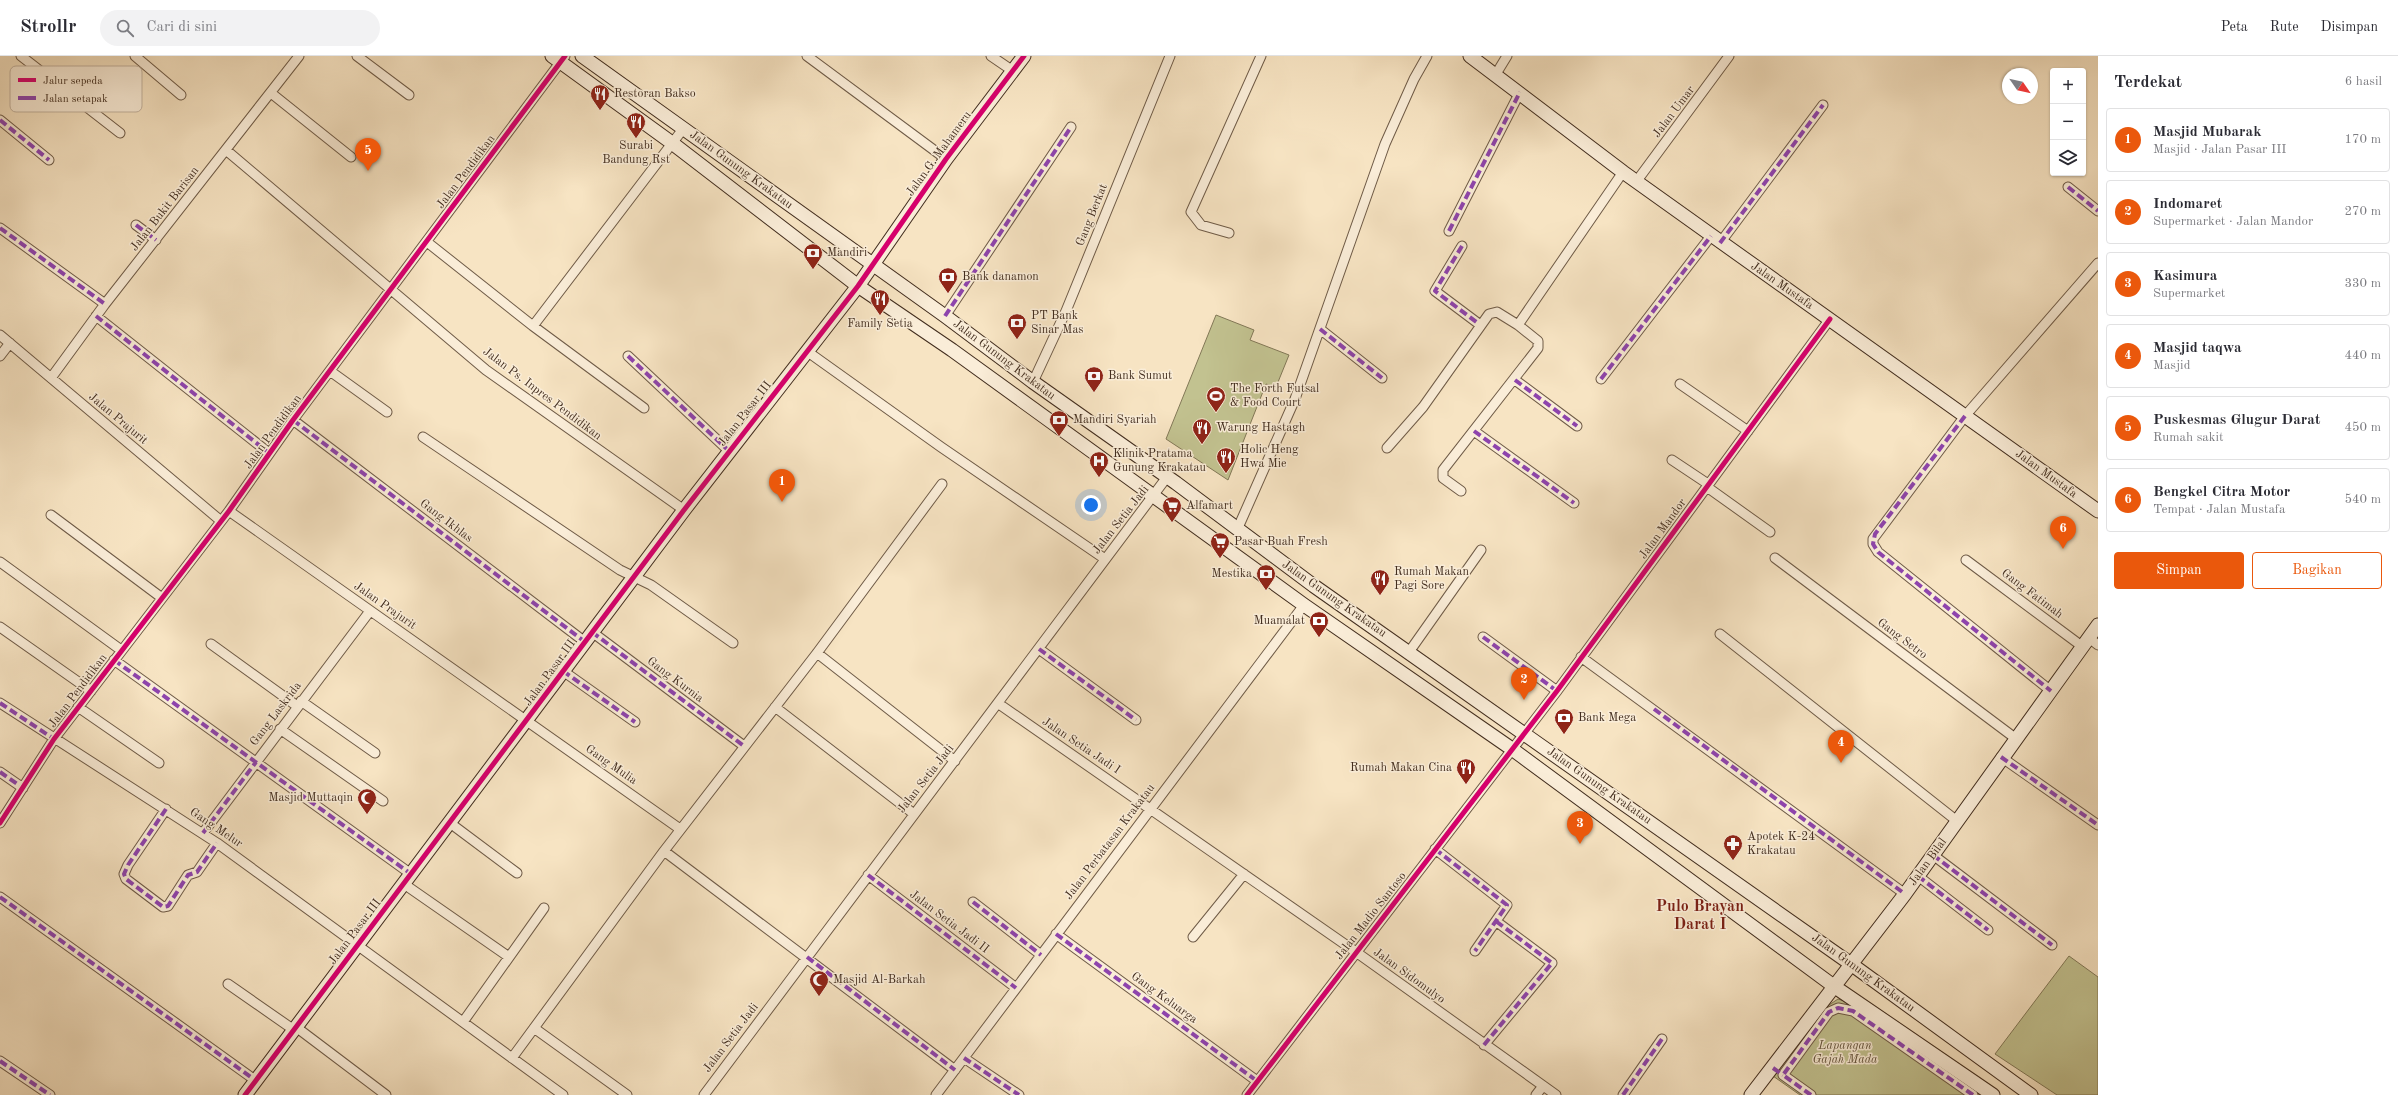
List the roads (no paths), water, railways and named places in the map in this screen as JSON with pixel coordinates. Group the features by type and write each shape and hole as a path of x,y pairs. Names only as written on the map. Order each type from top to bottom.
{"main road":[{"name":"Jalan Gunung Krakatau","path":"582,56 946,316 1033,382 1167,477 1237,530 1851,964 2031,1095"},
{"name":"Jalan G. Mahameru","path":"873,265 946,159 1024,56"},
{"name":"Jalan Mustafa","path":"1470,56 1520,92 1636,182 2098,511"},
{"name":"Jalan Gunung Krakatau","path":"559,58 858,286 1155,496 1304,605 1512,750 1835,987 1993,1095"},
{"name":"Jalan Pasar III","path":"245,1095 684,510 808,352 873,265"},
{"name":"Jalan Bilal","path":"1751,1095 1778,1071 1851,964 1905,894 1958,821 2001,757 2051,691 2090,643 2098,625"}],"street":[{"path":"21,56 34,66"},
{"path":"135,56 181,95"},
{"name":"Jalan Bukit Barisan","path":"51,378 105,304 300,56"},
{"path":"357,56 409,95"},
{"path":"807,56 946,159"},
{"path":"991,56 1013,71"},
{"name":"Gang Berkat","path":"1033,382 1066,311 1170,56"},
{"path":"1229,232 1201,225 1191,212 1261,56"},
{"path":"1237,530 1295,399 1385,144 1414,79 1427,56"},
{"path":"1496,74 1507,56"},
{"name":"Jalan Umar","path":"1636,182 1729,56"},
{"name":"Jalan Pendidikan","path":"0,823 54,739 229,511 293,420 427,242 559,58"},
{"path":"1449,231 1520,92"},
{"path":"272,93 351,157"},
{"path":"1601,378 1716,239 1823,105"},
{"path":"93,112 120,133"},
{"path":"0,120 49,160"},
{"path":"946,316 1071,127"},
{"path":"533,326 683,129"},
{"name":"Jalan Ps. Inpres Pendidikan","path":"226,150 486,370 684,510"},
{"path":"1518,325 1623,172"},
{"path":"2068,187 2098,211"},
{"path":"136,225 156,240"},
{"path":"0,228 105,304"},
{"path":"427,242 533,326 644,408"},
{"path":"1462,246 1435,291 1479,324"},
{"path":"2051,691 1878,552 1873,544 1876,534 1966,416 2098,263"},
{"path":"1387,448 1423,407 1479,324 1494,311 1518,325 1539,344 1537,352 1442,473 1446,481 1462,491"},
{"path":"96,316 270,453"},
{"name":"Jalan Mandor","path":"1512,750 1830,319"},
{"path":"1320,329 1382,378"},
{"name":"Jalan Prajurit","path":"0,335 221,521"},
{"path":"0,356 10,343"},
{"path":"808,352 1105,559"},
{"path":"628,356 728,452"},
{"path":"330,371 387,412"},
{"path":"1515,380 1577,426"},
{"path":"1680,384 1748,431"},
{"name":"Gang Ikhlas","path":"293,420 588,637"},
{"path":"1474,431 1574,503"},
{"path":"423,437 620,570 651,585 734,643"},
{"path":"1672,460 1770,532"},
{"name":"Jalan Setia Jadi","path":"704,1095 914,814 999,704 1105,559 1155,496 1167,477"},
{"path":"512,1058 680,829 744,746 777,709 819,654 942,484"},
{"name":"Jalan Prajurit","path":"229,511 527,721"},
{"path":"51,515 162,598"},
{"path":"1409,652 1481,550"},
{"name":"Gang Setro","path":"1775,558 2015,738"},
{"name":"Gang Fatimah","path":"1966,560 2090,643"},
{"path":"0,562 121,650"},
{"name":"Jalan Perbatasan Krakatau","path":"936,1095 1150,808 1304,605"},
{"name":"Gang Laskrida","path":"203,833 299,703 370,611"},
{"path":"0,627 91,691"},
{"path":"1720,634 1958,821"},
{"name":"Gang Kurnia","path":"588,637 744,746"},
{"path":"1484,637 1557,691"},
{"path":"211,644 375,753"},
{"path":"1039,649 1136,720"},
{"path":"819,654 955,761"},
{"path":"1581,657 1905,894"},
{"path":"114,660 256,762 509,957"},
{"path":"563,671 635,722"},
{"name":"Gang Melur","path":"0,703 203,833 359,944 563,1095"},
{"name":"Jalan Setia Jadi I","path":"999,704 1150,808"},
{"path":"78,707 159,763"},
{"path":"777,709 914,814"},
{"name":"Gang Mulia","path":"527,721 680,829"},
{"path":"280,729 383,801"},
{"name":"Jalan Madio Santoso","path":"1247,1095 1512,750"},
{"path":"2001,757 2098,825"},
{"path":"0,772 23,788"},
{"name":"Jalan Sidomulyo","path":"1150,808 1356,952 1484,1045 1556,1095"},
{"path":"166,810 128,865 124,874 126,878 163,907 166,908 170,904 188,875 197,872 217,843"},
{"path":"450,823 517,873"},
{"path":"1435,850 1507,904 1497,922 1475,951"},
{"path":"664,851 807,956 955,1070"},
{"path":"1933,855 2052,945"},
{"path":"1193,937 1244,874"},
{"name":"Jalan Setia Jadi II","path":"868,875 1016,988"},
{"path":"1918,876 1988,930"},
{"path":"0,897 256,1080"},
{"path":"973,902 1041,955"},
{"path":"463,1022 544,908"},
{"path":"1484,1045 1552,963 1497,922"},
{"name":"Gang Keluarga","path":"1056,934 1257,1081"},
{"path":"228,984 295,1029 386,1095"},
{"path":"1811,1095 1778,1071 1829,1012 1838,1008 1853,1011 1973,1095"},
{"path":"534,1028 627,1095"},
{"path":"1623,1095 1662,1039"},
{"path":"964,1058 1019,1095"},
{"path":"0,1061 50,1095"},
{"path":"1536,1095 1543,1086"}],"place":[{"name":"Restoran Bakso","path":"600,111"},
{"name":"Surabi Bandung Rst","path":"636,139"},
{"name":"Puskesmas Glugur Darat","path":"368,171"},
{"name":"Mandiri","path":"813,270"},
{"name":"Bank danamon","path":"948,294"},
{"name":"Family Setia","path":"880,316"},
{"name":"PT Bank Sinar Mas","path":"1017,340"},
{"name":"Bank Sumut","path":"1094,393"},
{"name":"The Forth Futsal & Food Court","path":"1216,413"},
{"name":"Mandiri Syariah","path":"1059,437"},
{"name":"Warung Hastagh","path":"1202,445"},
{"name":"Holic Heng Hwa Mie","path":"1226,474"},
{"name":"Klinik Pratama Gunung Krakatau","path":"1099,478"},
{"name":"Masjid Mubarak","path":"782,502"},
{"name":"Alfamart","path":"1172,523"},
{"name":"Bengkel Citra Motor","path":"2063,549"},
{"name":"Pasar Buah Fresh","path":"1220,559"},
{"name":"Mestika","path":"1266,591"},
{"name":"Rumah Makan Pagi Sore","path":"1380,596"},
{"name":"Muamalat","path":"1319,638"},
{"name":"Indomaret","path":"1524,700"},
{"name":"Bank Mega","path":"1564,735"},
{"name":"Masjid taqwa","path":"1841,763"},
{"name":"Rumah Makan Cina","path":"1466,785"},
{"name":"Masjid Muttaqin","path":"367,815"},
{"name":"Kasimura","path":"1580,844"},
{"name":"Apotek K-24 Krakatau","path":"1733,861"},
{"name":"Masjid Al-Barkah","path":"819,997"}],"district":[{"name":"Pulo Brayan Darat I","path":"1700,916"}],"park label":[{"name":"Lapangan Gajah Mada","path":"1845,1053"}]}
